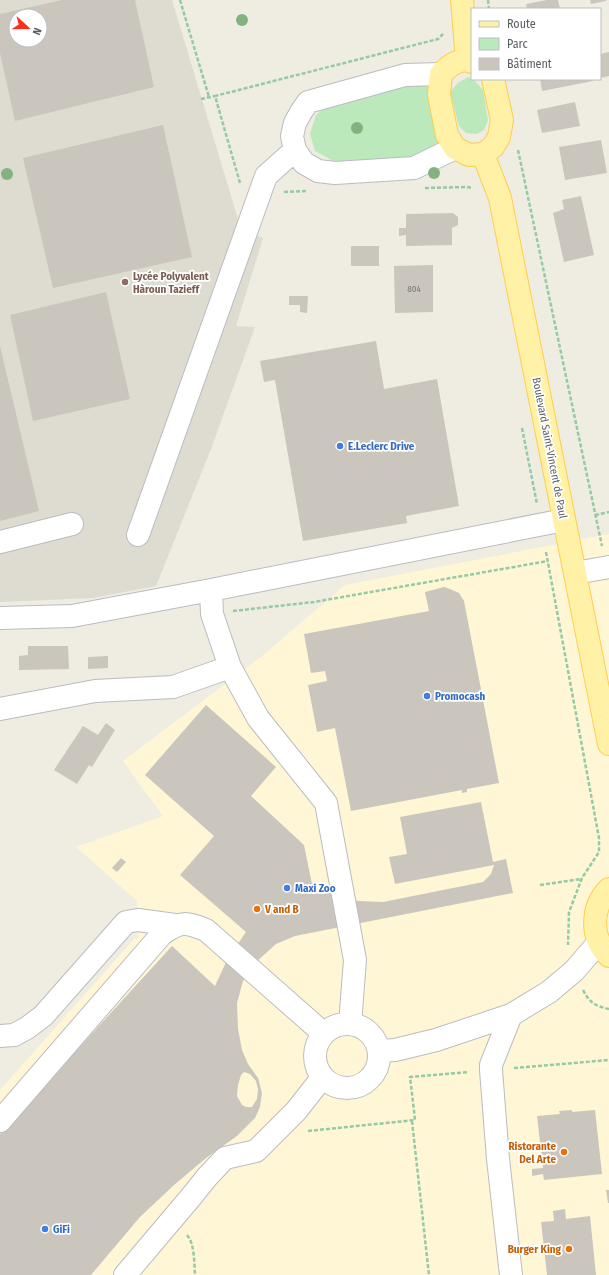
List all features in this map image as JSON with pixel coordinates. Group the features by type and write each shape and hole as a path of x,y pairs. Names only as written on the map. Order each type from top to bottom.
{"main road":[{"path":"462,0 470,61 452,64 441,74 439,95 447,135 455,148 469,155 484,154 493,147 499,137 502,120 493,80"},
{"name":"Boulevard Saint-Vincent de Paul","path":"484,154 500,198 609,744"},
{"path":"604,949 595,930 595,917 598,905 604,894 609,889"}],"street":[{"path":"441,74 405,75 308,102 295,122 292,136 295,150 304,163 318,171 335,173 414,168 455,148"},
{"path":"138,535 266,176 295,150"},
{"path":"0,618 72,616 212,590 564,520"},
{"path":"0,542 72,524"},
{"path":"575,573 606,558"},
{"path":"212,590 212,614 230,667 258,718 326,803 355,960 350,1024"},
{"path":"0,709 95,691 173,687 230,667"},
{"path":"0,1036 14,1035 28,1028 43,1016 126,922 138,920 175,925 190,924 206,930 324,1033"},
{"path":"0,1121 162,934 175,925"},
{"path":"379,1051 395,1050 436,1040 511,1014 549,992 604,949"},
{"path":"511,1014 491,1065 500,1174 511,1275"},
{"path":"340,1024 350,1024 360,1026 369,1032 376,1041 379,1051 379,1061 376,1071 369,1080 361,1086 351,1089 330,1085 322,1078 317,1070 314,1055 318,1041 324,1033 340,1024"},
{"path":"125,1275 207,1177 225,1158 256,1151 282,1126 322,1078"}],"path":[{"path":"180,0 209,97"},
{"path":"202,99 438,39 443,35 444,31"},
{"path":"215,96 240,184 261,190 284,192 316,191"},
{"path":"517,146 595,515 606,558"},
{"path":"419,188 467,187 475,189"},
{"path":"521,426 537,507"},
{"path":"595,515 609,512"},
{"path":"546,552 599,838 599,852 582,878 569,912 568,958 588,1000 600,1007 609,1009"},
{"path":"212,614 314,602 548,561"},
{"path":"540,885 582,878"},
{"path":"429,1275 412,1121 415,1120 410,1077 609,1060"},
{"path":"282,1126 291,1134 319,1129 412,1121"},
{"path":"172,1220 189,1237 192,1246 195,1275"}],"shaded area":[{"name":"Lycée Polyvalent Hàroun Tazieff","path":"0,0 172,0 241,229 263,238 236,326 255,327 211,449 156,586 93,598 0,602"},
{"path":"609,534 609,1275 0,1275 0,1090 134,939 138,938 137,901 76,847 163,816 123,761 262,656 345,585"}],"green space":[{"path":"468,77 475,81 483,90 488,120 484,130 477,134 466,133 459,126 450,92 458,83"},
{"path":"400,85 428,85 440,142 411,161 337,163 315,151 310,134 316,115 327,106"}],"building":[{"path":"62,0 135,0 154,87 15,121 0,53 0,14 8,12 8,48 48,48 48,8 27,8"},
{"path":"547,0 558,0 560,8 527,8 526,4"},
{"path":"590,0 606,0 606,1 591,4"},
{"path":"609,52 609,76 601,78 601,54"},
{"path":"540,80 593,81 542,91"},
{"path":"575,102 580,126 542,133 537,110"},
{"path":"163,125 192,257 53,288 23,158"},
{"path":"601,140 607,173 565,180 559,147"},
{"path":"581,196 594,255 564,262 553,213 564,209 562,200"},
{"path":"453,213 458,217 458,225 452,228 452,245 406,246 406,235 399,236 399,228 406,228 406,214"},
{"path":"351,246 379,246 379,266 351,266"},
{"path":"433,265 433,312 395,313 394,266"},
{"path":"106,292 130,399 33,421 10,315"},
{"path":"289,296 308,296 307,313 300,312 300,305 289,305"},
{"path":"376,341 384,389 437,379 459,506 406,516 407,523 303,541 275,380 264,382 260,361"},
{"path":"0,346 39,511 0,521"},
{"path":"444,587 459,593 464,601 499,783 467,789 467,792 462,793 462,790 351,811 335,728 317,732 308,685 327,681 325,671 311,673 304,634 429,611 425,592"},
{"path":"28,646 68,646 69,669 19,670 19,656 28,655"},
{"path":"108,656 108,668 88,669 88,657"},
{"path":"206,705 276,767 251,796 304,845 314,894 325,892 338,894 358,901 383,902 483,882 491,874 494,865 395,884 389,857 407,854 400,817 481,802 493,862 506,859 513,893 295,936 276,944 255,963 243,981 237,1003 238,1029 242,1050 248,1064 258,1078 262,1093 260,1107 255,1118 237,1136 206,1158 174,1185 140,1217 91,1275 0,1275 0,1134 172,946 215,986 228,958 246,932 180,875 214,836 145,775","holes":["244,1072 250,1074 256,1081 258,1089 257,1099 252,1107 246,1107 242,1105 237,1096 238,1085 241,1075"]},
{"path":"106,723 115,730 92,767 89,765 77,784 54,770 83,726 98,735"},
{"path":"121,858 126,862 117,872 112,868"},
{"path":"572,1110 572,1112 595,1110 602,1174 544,1180 543,1174 532,1176 532,1169 543,1168 537,1116 560,1114 559,1111"},
{"path":"606,1190 609,1190 609,1203 608,1203"},
{"name":"Burger King","path":"565,1209 566,1219 590,1216 596,1275 547,1275 541,1222 554,1221 553,1211"}],"place":[{"name":"Lycée Polyvalent Hàroun Tazieff","path":"125,282"},
{"name":"E.Leclerc Drive","path":"340,446"},
{"name":"Promocash","path":"427,696"},
{"name":"Maxi Zoo","path":"287,888"},
{"name":"V and B","path":"257,909"},
{"name":"Ristorante Del Arte","path":"564,1152"},
{"name":"GiFi","path":"45,1229"},
{"name":"Burger King","path":"569,1249"}]}
